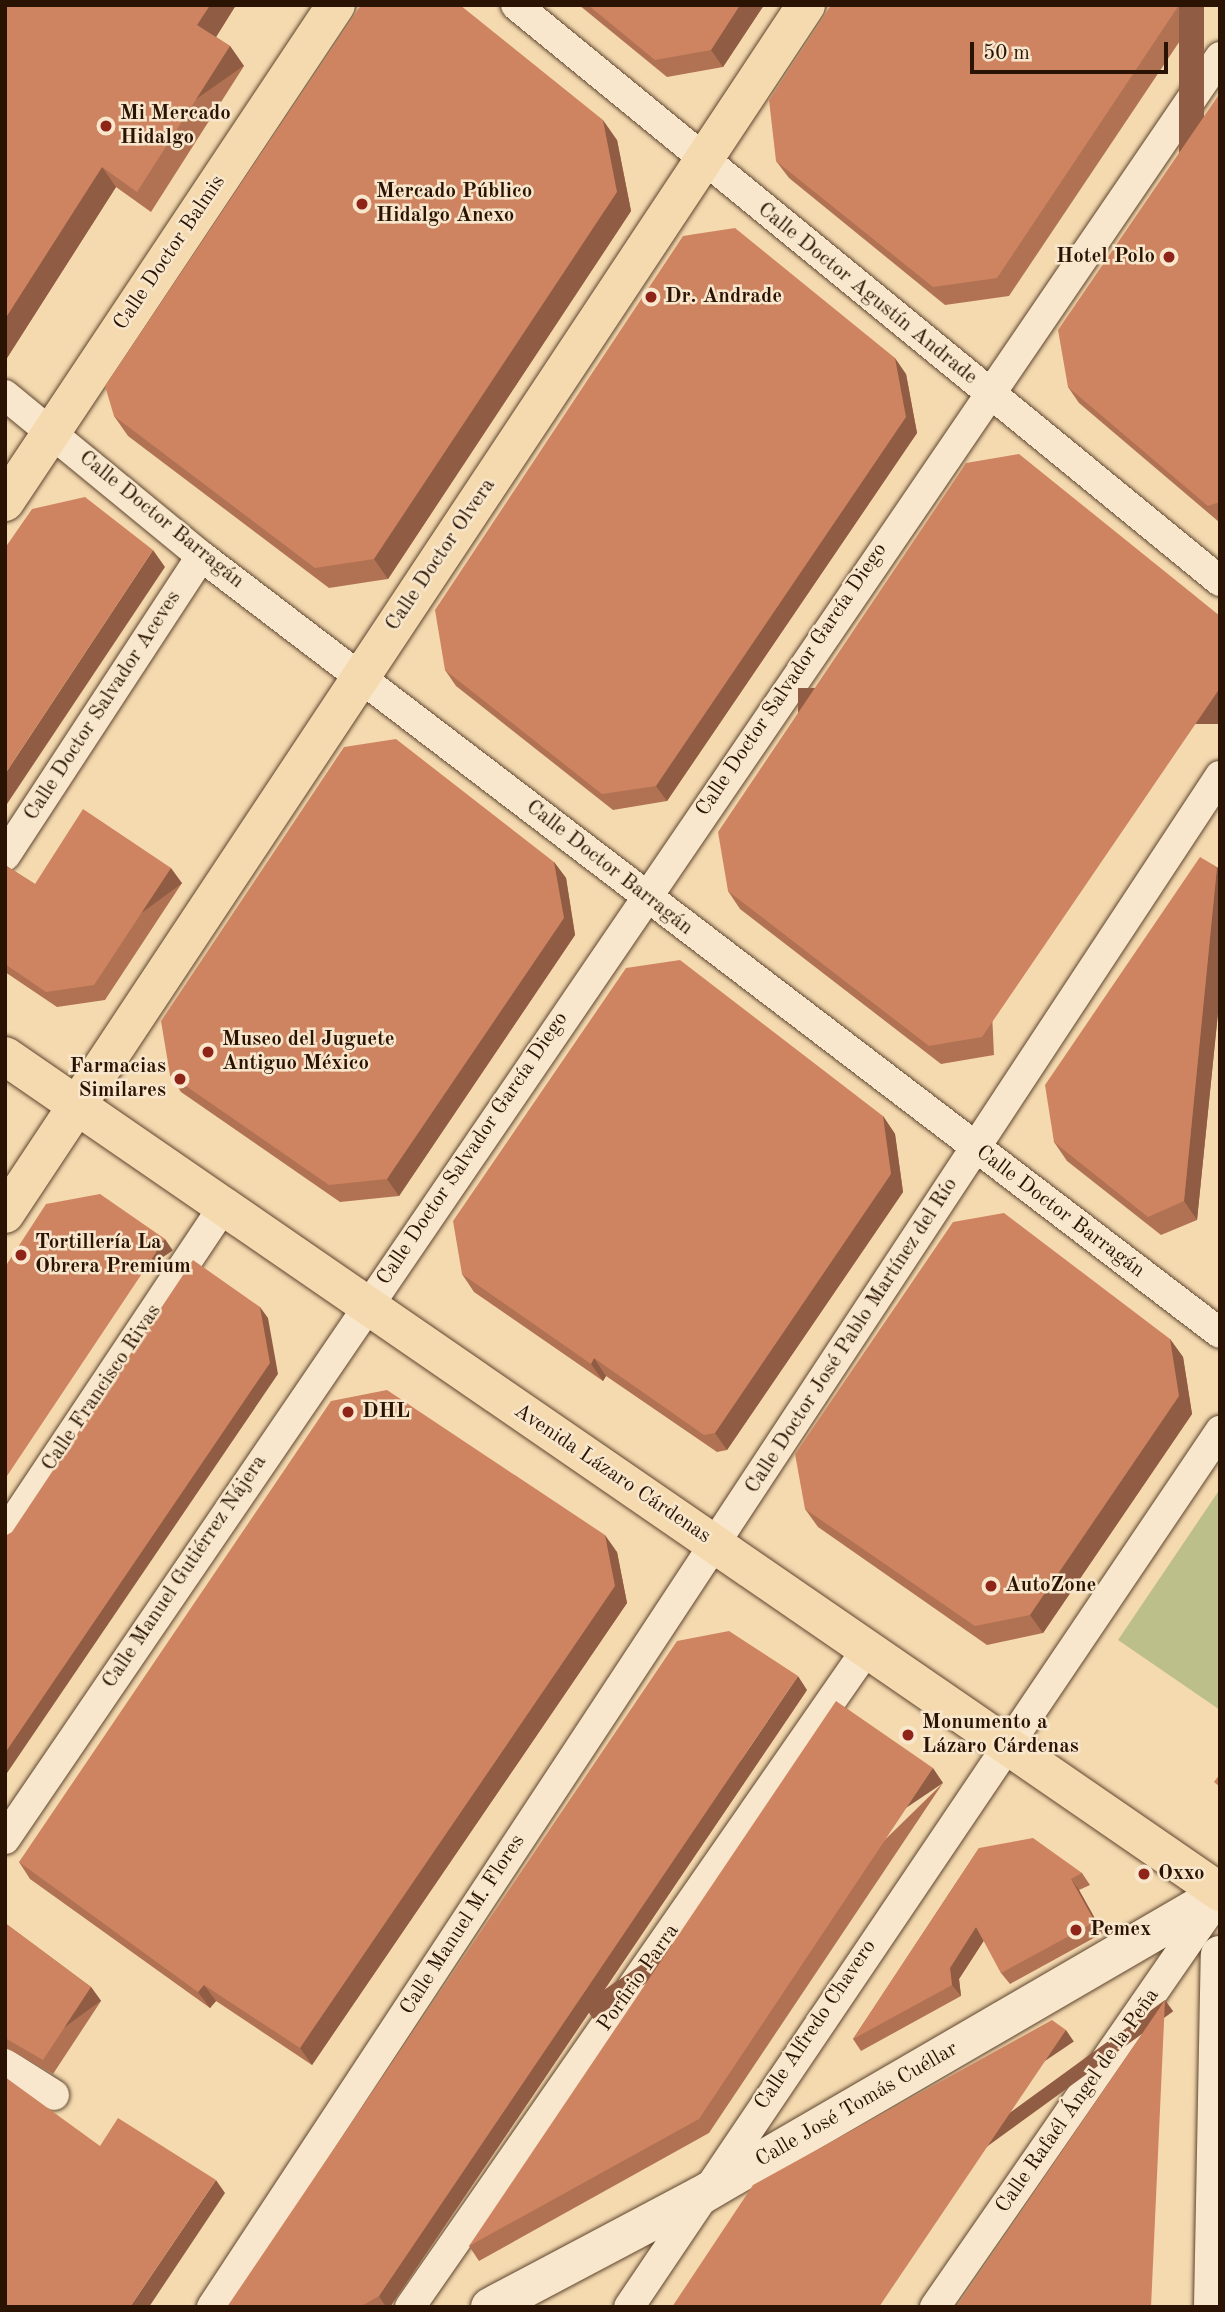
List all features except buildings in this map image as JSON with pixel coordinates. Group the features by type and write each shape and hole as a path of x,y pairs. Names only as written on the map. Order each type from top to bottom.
{"main road":[{"name":"Calle Doctor Balmis","path":"5,502 336,5"},
{"name":"Calle Doctor Olvera","path":"5,1214 806,5"},
{"name":"Avenida Lázaro Cárdenas","path":"5,1056 1220,1893"}],"street":[{"name":"Calle Doctor Agustín Andrade","path":"516,5 702,161 1220,580"},
{"name":"Calle Doctor Salvador García Diego","path":"366,1305 988,391 1220,57"},
{"name":"Calle Doctor Barragán","path":"5,395 52,430 201,556 1220,1333"},
{"name":"Calle Doctor Salvador Aceves","path":"5,856 201,556"},
{"name":"Calle Doctor José Pablo Martínez del Río","path":"714,1544 1220,776"},
{"name":"Calle Francisco Rivas","path":"5,1534 223,1207"},
{"name":"Calle Manuel Gutiérrez Nájera","path":"5,1839 366,1305"},
{"name":"Calle Alfredo Chavero","path":"629,2307 700,2196 1005,1744 1220,1432"},
{"name":"Calle Manuel M. Flores","path":"212,2307 714,1544"},
{"name":"Porfirio Parra","path":"410,2307 867,1649"},
{"name":"Calle José Tomás Cuéllar","path":"489,2307 700,2196 1220,1893"},
{"name":"Calle Rafaél Ángel de la Peña","path":"935,2307 1220,1893"},
{"path":"1213,2307 1220,1955"},
{"path":"5,2064 54,2095"}],"green space":[{"path":"1220,1489 1220,1710 1118,1640"}],"place":[{"name":"Mi Mercado Hidalgo","path":"106,126"},
{"name":"Mercado Público Hidalgo Anexo","path":"362,204"},
{"name":"Hotel Polo","path":"1169,257"},
{"name":"Dr. Andrade","path":"651,297"},
{"name":"Museo del Juguete Antiguo México","path":"208,1052"},
{"name":"Farmacias Similares","path":"180,1079"},
{"name":"Tortillería La Obrera Premium","path":"21,1255"},
{"name":"DHL","path":"348,1412"},
{"name":"AutoZone","path":"991,1586"},
{"name":"Monumento a Lázaro Cárdenas","path":"908,1735"},
{"name":"Oxxo","path":"1144,1874"},
{"name":"Pemex","path":"1076,1930"}]}
